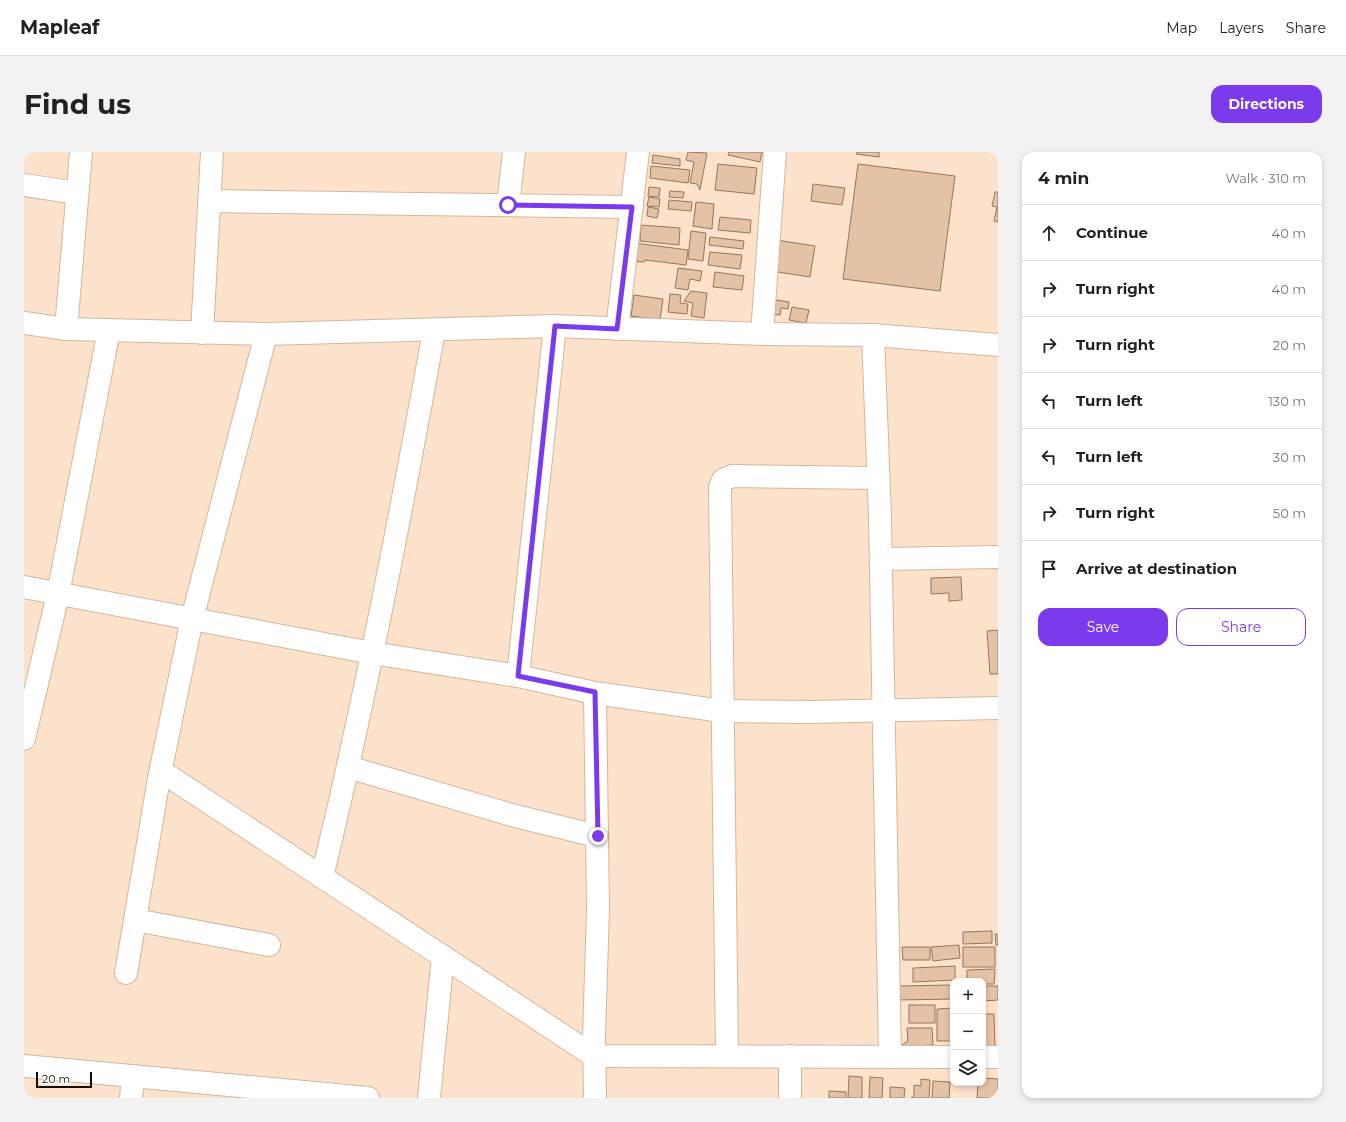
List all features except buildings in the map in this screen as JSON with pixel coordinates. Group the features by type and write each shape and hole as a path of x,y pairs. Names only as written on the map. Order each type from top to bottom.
{"street":[{"path":"66,329 81,152"},
{"path":"202,333 212,152"},
{"path":"508,205 514,152"},
{"path":"617,329 638,152"},
{"path":"762,334 775,152"},
{"path":"24,185 77,193"},
{"path":"209,201 632,207"},
{"path":"24,323 66,329 266,334 434,331 555,326 762,334 873,335 998,345"},
{"path":"518,676 555,326"},
{"path":"24,739 58,594 109,330"},
{"path":"322,877 348,767 372,653 398,526 434,331"},
{"path":"126,973 161,771 192,619 266,334"},
{"path":"873,335 881,559 890,1057"},
{"path":"727,1056 720,487 723,480 732,476 878,478"},
{"path":"881,559 998,557"},
{"path":"24,587 372,653 518,676 595,692 722,710 810,712 998,708"},
{"path":"595,692 598,836 594,1056 595,1098"},
{"path":"348,767 515,816 598,836"},
{"path":"161,771 594,1056 950,1057"},
{"path":"135,920 269,945"},
{"path":"429,1098 442,956"},
{"path":"790,1056 790,1098"},
{"path":"986,1057 998,1057"},
{"path":"24,1066 368,1098"},
{"path":"131,1098 133,1076"}],"route":[{"path":"508,205 632,207 617,329 555,326 518,676 595,692 598,836"}]}
